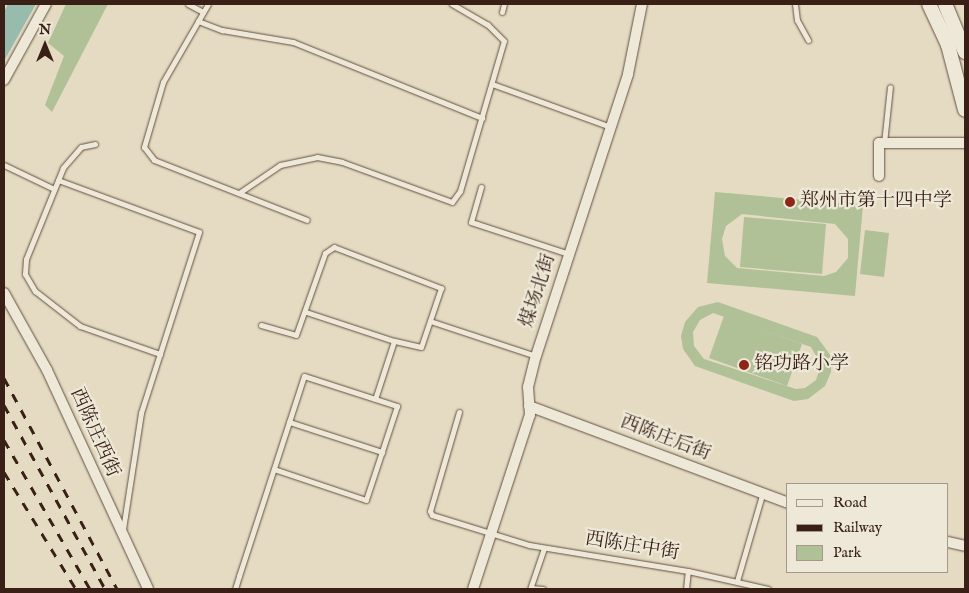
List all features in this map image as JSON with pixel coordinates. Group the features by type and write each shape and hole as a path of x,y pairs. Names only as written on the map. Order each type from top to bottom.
{"main road":[{"path":"929,4 948,45 965,110"},
{"path":"945,4 965,52"}],"street":[{"path":"4,80 46,4"},
{"name":"煤场北街","path":"473,589 530,415 528,388 536,356 628,74 642,4"},
{"path":"879,176 879,143 965,143"},
{"name":"西陈庄西街","path":"4,293 47,370 148,589"},
{"name":"西陈庄后街","path":"530,406 762,495 786,502"},
{"path":"949,542 965,546"}],"lane":[{"path":"188,4 203,12"},
{"path":"208,4 163,82 144,147 154,160 307,220"},
{"path":"239,193 280,165 317,157 342,162 452,202 460,191 492,84 503,38 488,24 452,4"},
{"path":"502,12 504,4"},
{"path":"795,4 797,20 808,40"},
{"path":"198,20 222,30 293,42 482,118"},
{"path":"492,84 611,128"},
{"path":"884,143 890,87"},
{"path":"95,144 81,147 72,153 54,189 26,259 25,274 35,291 80,326 160,354"},
{"path":"4,165 54,189"},
{"path":"58,180 199,232 141,413 123,536"},
{"path":"481,187 471,222 569,254"},
{"path":"261,325 296,335 306,312 325,253 334,247 441,288 421,347 394,341 306,312"},
{"path":"430,321 536,356"},
{"path":"375,399 394,341"},
{"path":"235,589 304,376 397,406 366,500 274,470"},
{"name":"西陈庄中街","path":"458,412 430,511 432,515 544,548 688,571 768,589"},
{"path":"289,422 382,452"},
{"path":"737,582 762,495"},
{"path":"543,589 530,588 544,548"},
{"path":"686,589 688,571"}],"green space":[{"path":"66,4 108,4 52,112 45,105 64,56 48,43"},
{"path":"715,192 863,205 855,296 707,283","holes":["742,214 835,224 848,239 848,258 836,272 824,276 737,268 725,256 722,239 726,226"]},
{"path":"744,217 826,224 822,274 740,267"},
{"path":"865,230 889,233 884,277 860,274"},
{"path":"718,302 817,337 831,356 831,372 825,386 808,399 794,401 695,366 683,349 681,336 685,322 698,307","holes":["713,313 811,347 821,365 816,380 805,388 796,389 704,359 694,346 693,332 700,320"]},
{"path":"724,316 802,344 787,386 709,358"}],"shaded area":[{"path":"8,4 36,4 4,61 4,12"}],"railway":[{"path":"4,378 117,589"},
{"path":"4,405 105,589"},
{"path":"4,440 90,589"},
{"path":"4,472 76,589"}],"place":[{"name":"郑州市第十四中学","path":"790,202"},
{"name":"铭功路小学","path":"744,365"}]}
